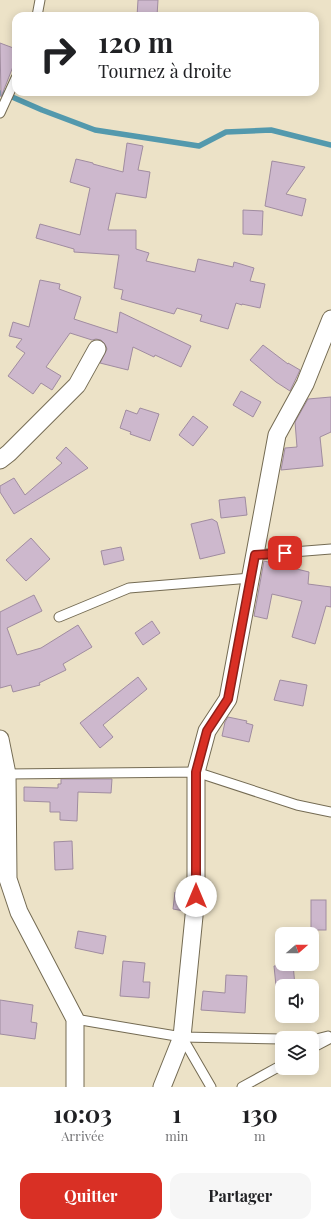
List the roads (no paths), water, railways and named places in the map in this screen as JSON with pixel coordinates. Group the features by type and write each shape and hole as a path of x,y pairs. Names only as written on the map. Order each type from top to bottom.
{"street":[{"path":"162,1087 182,1036 196,896 196,772 207,731 228,699 277,435 305,384 331,319"},
{"path":"0,460 9,453 77,385 97,349"},
{"path":"0,739 7,774 8,879 19,912 75,1018 75,1087"}],"lane":[{"path":"38,12 40,0"},
{"path":"0,113 12,87"},
{"path":"255,555 331,549"},
{"path":"59,617 129,588 251,578"},
{"path":"7,774 196,772 297,805 331,812"},
{"path":"75,1018 182,1036 275,1039"},
{"path":"182,1036 211,1087"},
{"path":"319,1039 331,1036"},
{"path":"319,1044 331,1036"},
{"path":"242,1087 275,1069"}],"waterway":[{"path":"0,93 95,130 199,146 226,132 271,130 331,145"}]}
